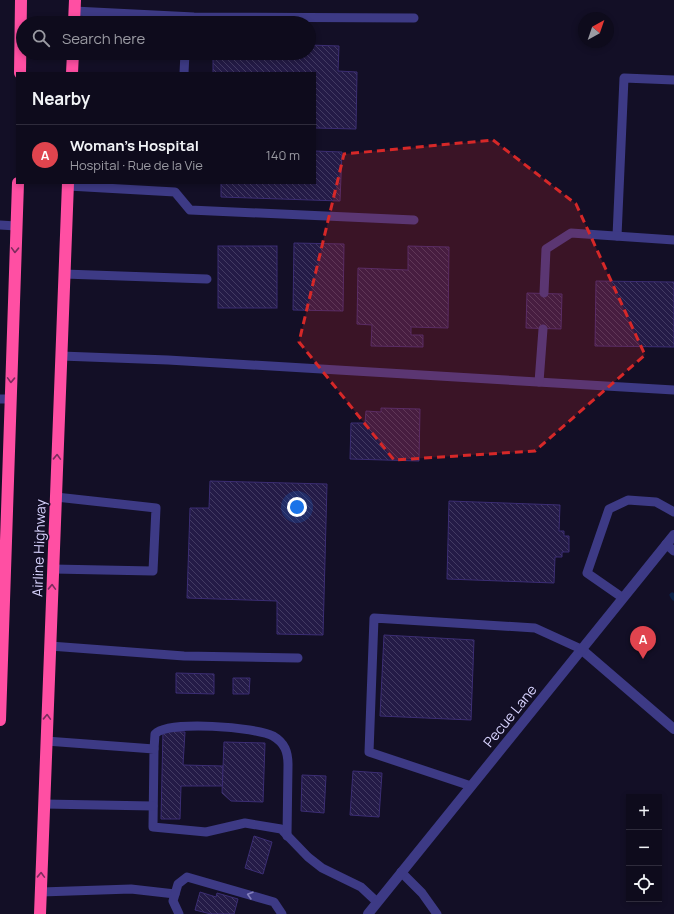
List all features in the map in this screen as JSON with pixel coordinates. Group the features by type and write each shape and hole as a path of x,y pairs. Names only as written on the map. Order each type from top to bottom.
{"highway":[{"path":"21,0 21,16"},
{"path":"74,5 74,16"},
{"path":"20,60 20,72"},
{"path":"72,72 73,60"},
{"path":"0,720 5,399 18,184"},
{"name":"Airline Highway","path":"40,914 68,185"}],"street":[{"name":"Pecue Lane","path":"373,910 401,872 623,598 670,548 674,535"},
{"path":"582,649 674,729"}],"lane":[{"path":"74,5 157,16"},
{"path":"316,19 414,18"},
{"path":"184,72 185,60"},
{"path":"617,236 624,78 674,80"},
{"path":"68,185 175,187 190,210 414,220"},
{"path":"0,225 16,226"},
{"path":"544,293 546,249 571,233 674,240"},
{"path":"64,274 207,279"},
{"path":"539,382 543,328"},
{"path":"61,356 168,360 674,390"},
{"path":"53,569 153,571 156,508 56,497"},
{"path":"623,598 587,573 609,509 628,500 656,502 674,512"},
{"path":"471,786 369,752 374,618 535,628 582,649"},
{"path":"50,646 184,656 298,658"},
{"path":"288,836 288,754 282,743 273,736 255,730 223,726 192,726 167,729 158,731 155,734 153,827 206,832 245,823 281,829 308,857 322,868 361,887 373,910"},
{"path":"46,741 154,749"},
{"path":"44,804 153,806"},
{"path":"401,872 422,893 437,914"},
{"path":"179,914 173,901 178,884 188,877 274,902 282,914"},
{"path":"41,892 131,888 175,894"}],"highlighted area":[{"path":"493,140 576,204 645,355 535,451 394,460 299,342 344,154"}],"building":[{"path":"316,45 339,46 338,71 357,72 356,129 316,128 316,72 213,72 213,60 316,60"},
{"path":"316,151 342,152 340,201 221,197 221,184 316,184"},
{"path":"294,243 344,244 343,311 293,310"},
{"path":"218,246 277,246 277,308 218,308"},
{"path":"408,246 449,247 448,328 411,327 411,335 423,335 423,347 371,346 372,325 357,324 358,268 408,270"},
{"path":"596,281 674,282 674,347 595,346"},
{"path":"527,293 562,294 561,329 526,328"},
{"path":"381,408 420,409 419,461 350,459 351,423 365,423 366,411 381,412"},
{"path":"210,481 327,484 323,635 277,634 277,601 187,598 190,508 209,508"},
{"path":"449,501 560,505 559,531 564,531 564,536 569,536 569,552 562,552 562,557 555,557 554,583 447,579"},
{"path":"384,635 474,640 471,720 380,716"},
{"path":"176,673 214,674 214,694 176,693"},
{"path":"233,678 250,678 249,694 233,694"},
{"path":"163,731 185,732 183,765 223,766 223,786 181,786 180,819 161,819"},
{"path":"224,742 265,743 263,802 231,801 222,793"},
{"path":"353,771 382,773 379,817 350,815"},
{"path":"302,775 326,776 324,813 301,811"},
{"path":"254,836 272,842 263,874 245,868"},
{"path":"200,892 216,897 217,893 238,899 234,914 211,914 195,910"}],"place":[{"name":"Woman's Hospital","path":"643,659"}]}
